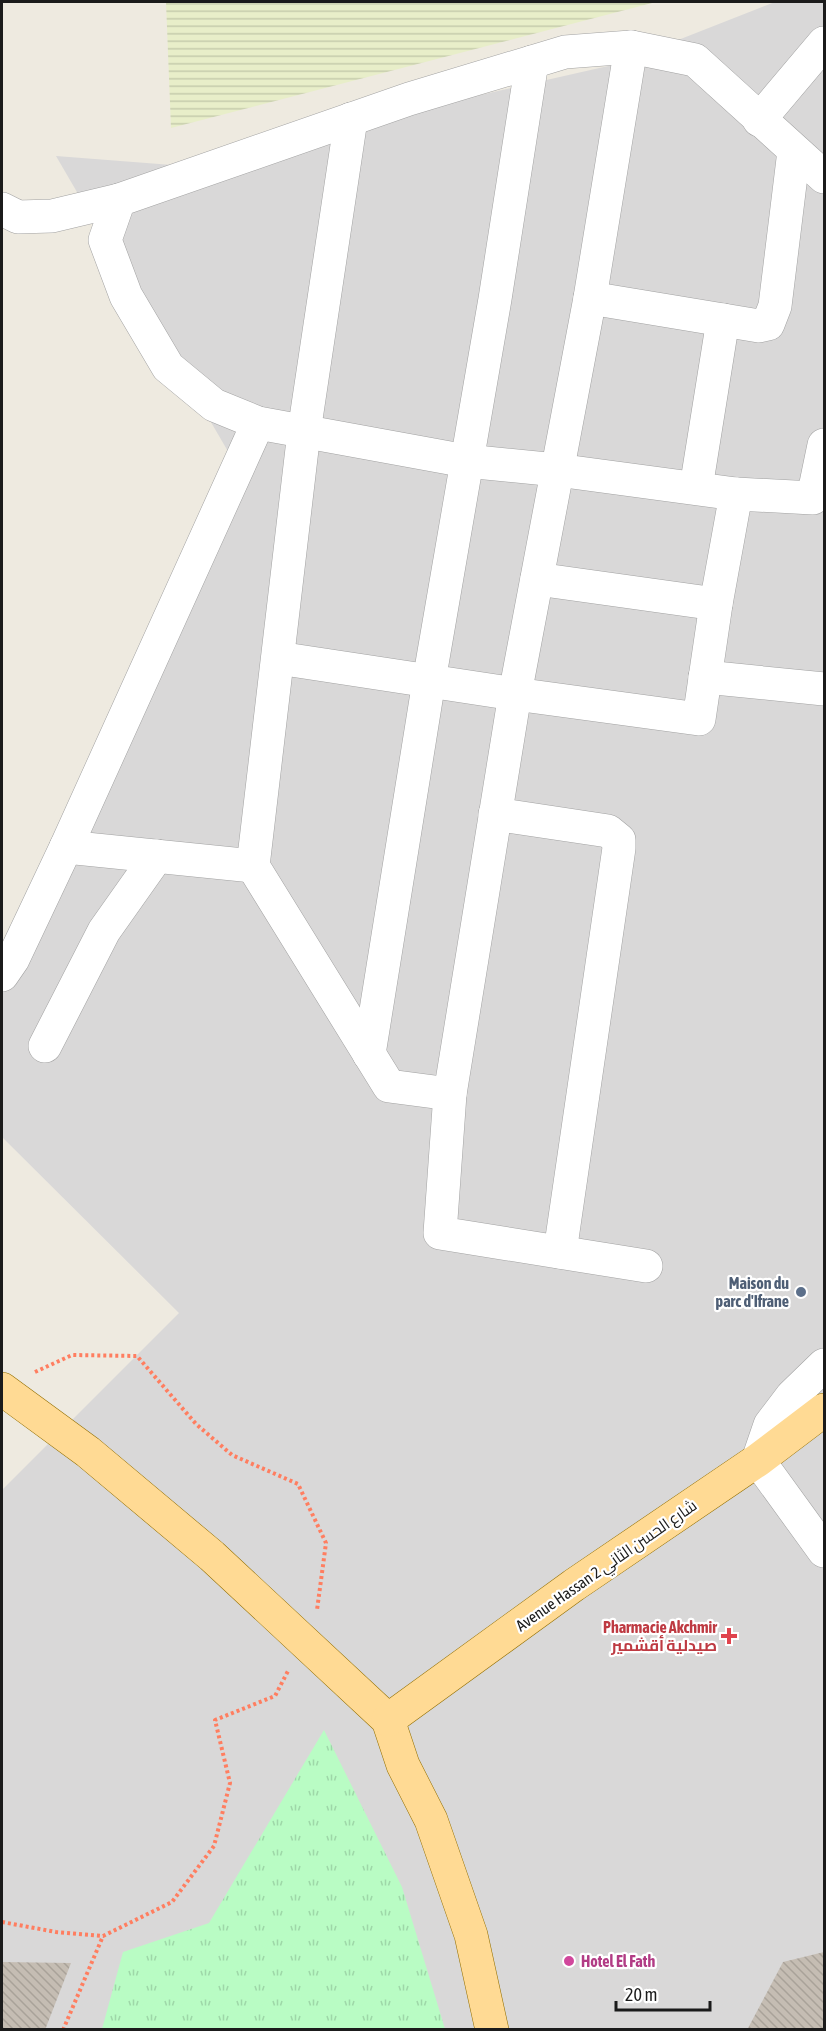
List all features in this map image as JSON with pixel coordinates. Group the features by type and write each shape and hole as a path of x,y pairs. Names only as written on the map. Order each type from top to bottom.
{"main road":[{"path":"3,1390 88,1452 177,1526 388,1720 404,1765 431,1820 471,1935 492,2030"},
{"name":"Avenue Hassan 2 شارع الحسن الثاني","path":"388,1720 574,1585 758,1460 825,1410"}],"street":[{"path":"759,120 825,43"},
{"path":"632,47 590,298 514,694 450,1094 440,1233 646,1266"},
{"path":"2,209 18,217 52,216 119,200 351,119 565,52 632,47 695,60 794,152 825,177"},
{"path":"369,1054 429,681 495,299 532,62"},
{"path":"351,119 304,432 253,866 389,1086 450,1094"},
{"path":"590,298 759,326 768,324 775,306 794,152"},
{"path":"119,200 105,240 126,296 168,367 214,405 258,423 466,461 557,470 736,494 813,498 825,445"},
{"path":"696,488 723,320"},
{"path":"2,975 13,959 66,847 258,423"},
{"path":"278,658 699,719 716,604 736,494"},
{"path":"537,579 716,604"},
{"path":"705,677 825,689"},
{"path":"495,814 608,831 619,840 620,848 560,1252"},
{"path":"66,847 253,866"},
{"path":"45,1046 104,931 157,856"},
{"path":"825,1365 792,1396 770,1425 758,1460 825,1551"}],"path":[{"path":"2,1922 56,1932 103,1936 172,1902 214,1846 230,1783 216,1720 275,1696 316,1613 326,1543 298,1484 232,1455 196,1424 137,1356 72,1355 34,1372 3,1390"},
{"path":"63,2030 103,1936"}],"shaded area":[{"path":"775,2 824,2 824,2029 2,2030 2,1490 179,1313 2,1137 2,960 233,460 56,156 172,165 617,64"}],"green space":[{"path":"166,2 656,2 171,128"},
{"path":"324,1730 402,1887 445,2029 102,2029 123,1952 209,1923"}],"building":[{"path":"824,1952 824,2030 747,2030 783,1962"},
{"path":"2,1962 71,1963 45,2030 2,2030"}],"place":[{"name":"Maison du parc d'Ifrane","path":"801,1292"},
{"name":"Pharmacie Akchmir صيدلية أقشمير","path":"729,1636"},
{"name":"Hotel El Fath","path":"569,1961"}]}
